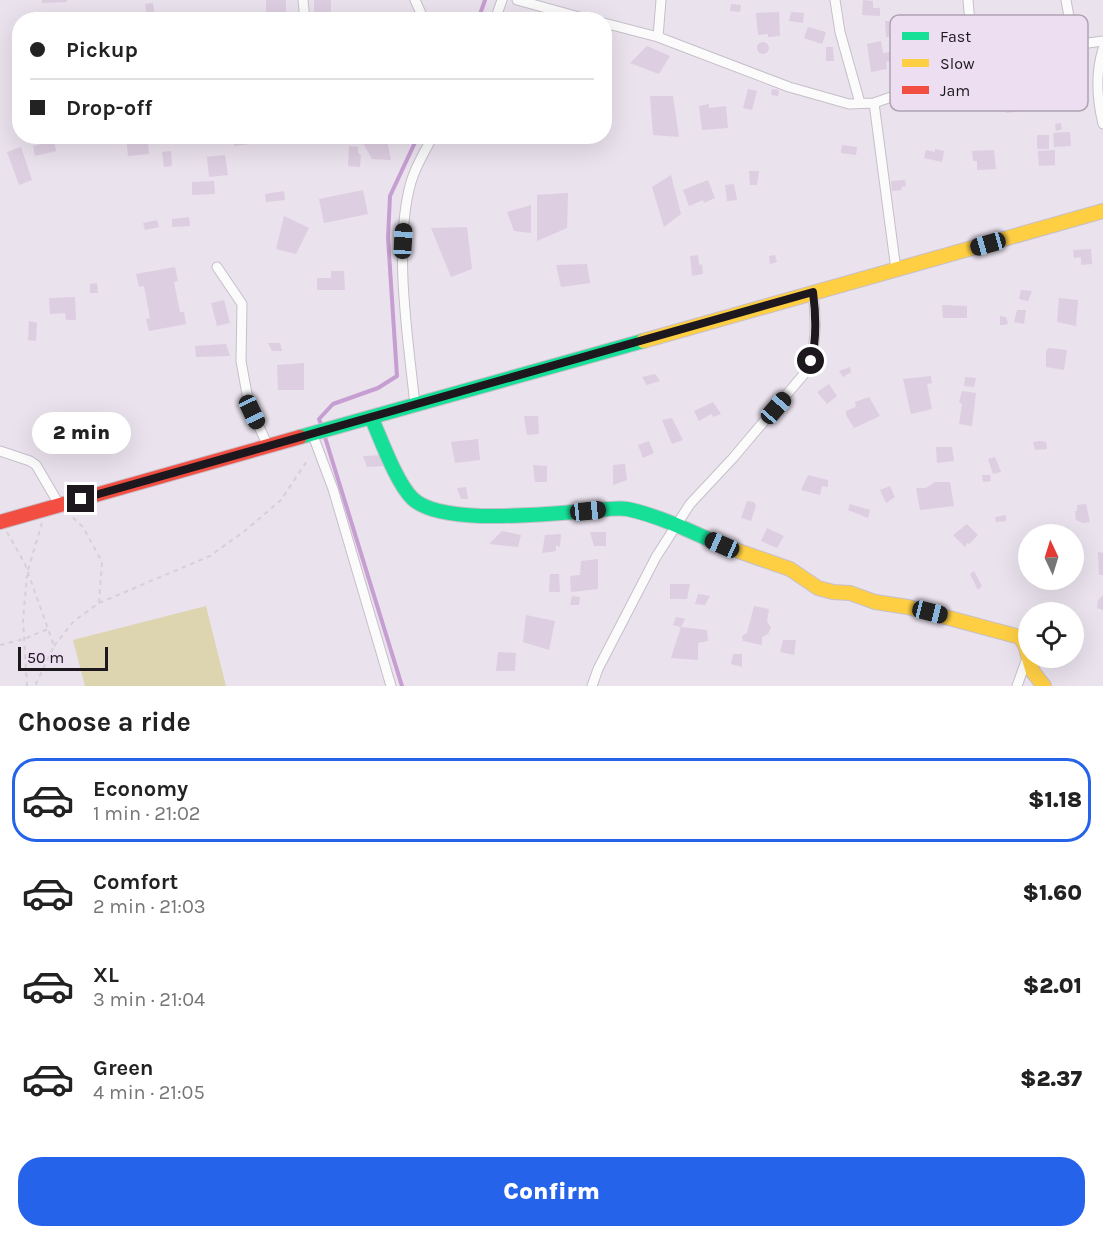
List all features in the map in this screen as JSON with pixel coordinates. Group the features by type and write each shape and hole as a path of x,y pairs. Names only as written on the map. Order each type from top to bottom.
{"main road":[{"path":"1,522 268,446 315,440 371,417 1103,211"},
{"path":"371,417 403,488 413,500 440,512 521,515 626,508 790,568 818,588 850,593 875,603 908,607 1018,636"},
{"path":"1031,668 1044,686"}],"street":[{"path":"517,0 561,12"},
{"path":"658,38 661,0"},
{"path":"835,0 840,32 860,104"},
{"path":"968,0 969,15"},
{"path":"1066,0 1069,15"},
{"path":"612,25 658,38 789,87 849,104 874,103 890,97"},
{"path":"1088,43 1103,41"},
{"path":"1103,50 1097,99 1103,124"},
{"path":"874,103 896,270"},
{"path":"415,405 406,322 403,224 412,181 429,144"},
{"path":"217,267 242,304 241,361 247,394 252,412 268,446"},
{"path":"592,686 598,669 645,578 690,504 733,458 804,374 811,361 814,348 813,292"},
{"path":"315,440 333,489 391,686"},
{"path":"0,451 36,465 53,507"},
{"path":"1017,686 1023,668"}],"path":[{"path":"35,686 54,646 74,621 99,603 210,556 246,530 281,500 315,440"},
{"path":"27,686 23,620 28,572 53,507 83,527 102,562 99,603"},
{"path":"1,522 28,572 54,646"},
{"path":"0,645 24,639 48,629"}],"shaded area":[{"path":"206,606 226,686 85,686 73,640"}],"building":[{"path":"42,0 67,0 67,2 42,3"},
{"path":"266,0 286,0 286,12 266,12"},
{"path":"314,0 331,0 331,12 314,12"},
{"path":"863,0 873,1 873,8 880,8 880,16 862,15"},
{"path":"153,3 154,12 146,12 145,4"},
{"path":"731,4 741,5 740,12 730,11"},
{"path":"779,12 780,36 758,35 756,13"},
{"path":"791,12 804,13 803,23 789,21"},
{"path":"885,21 890,21 890,37 886,37"},
{"path":"808,27 826,32 822,44 804,38"},
{"path":"881,41 883,53 890,52 890,61 886,62 887,69 871,72 867,44"},
{"path":"765,42 769,48 765,54 761,54 757,46"},
{"path":"647,46 670,56 659,74 630,63"},
{"path":"826,47 833,47 834,61 826,61"},
{"path":"748,89 757,91 752,110 743,108"},
{"path":"772,89 779,90 778,96 771,95"},
{"path":"650,96 673,96 679,137 653,135"},
{"path":"709,104 709,108 726,106 728,128 702,130 699,106"},
{"path":"1061,123 1062,129 1056,131 1055,124"},
{"path":"1070,132 1071,146 1054,147 1053,133"},
{"path":"1037,135 1049,135 1049,149 1037,149"},
{"path":"55,144 56,151 35,156 33,146"},
{"path":"127,144 148,144 149,154 128,156"},
{"path":"364,144 388,144 391,160 372,159"},
{"path":"842,145 857,147 856,155 841,153"},
{"path":"349,146 358,147 358,153 361,155 360,167 348,166"},
{"path":"21,147 32,180 19,185 7,152"},
{"path":"935,149 944,151 942,162 924,158 926,150 935,152"},
{"path":"994,150 996,169 977,170 977,161 973,161 972,151"},
{"path":"1055,150 1055,165 1039,166 1038,151"},
{"path":"171,151 172,166 164,167 162,152"},
{"path":"225,155 228,175 209,177 207,157"},
{"path":"749,171 759,171 757,185 750,185"},
{"path":"671,175 681,214 664,227 652,187"},
{"path":"708,180 715,198 689,206 683,190"},
{"path":"905,180 906,186 901,187 902,190 892,191 891,181"},
{"path":"214,181 215,194 192,195 192,182"},
{"path":"734,184 737,200 727,201 725,185"},
{"path":"363,190 368,214 324,223 319,199"},
{"path":"284,191 285,200 266,202 265,194"},
{"path":"568,193 567,228 537,241 537,195"},
{"path":"531,205 531,233 514,231 507,212"},
{"path":"284,216 309,228 296,254 276,249"},
{"path":"189,217 190,226 172,227 172,219"},
{"path":"157,220 159,227 145,230 143,223"},
{"path":"467,227 472,269 451,277 431,228"},
{"path":"1091,249 1092,264 1081,265 1081,257 1074,258 1073,250"},
{"path":"698,255 703,274 692,276 690,256"},
{"path":"775,255 777,262 770,264 769,256"},
{"path":"587,264 590,283 561,287 556,265"},
{"path":"175,267 178,281 174,282 180,312 184,312 186,324 149,331 146,319 150,318 144,286 139,287 136,274"},
{"path":"331,271 344,271 345,290 317,290 317,278 331,278"},
{"path":"97,283 98,293 90,293 90,284"},
{"path":"1021,290 1032,291 1028,301 1019,299"},
{"path":"75,297 76,320 66,320 65,313 50,314 49,298"},
{"path":"1059,298 1078,300 1076,326 1057,322"},
{"path":"224,300 230,323 217,326 211,303"},
{"path":"942,305 967,306 967,318 943,318"},
{"path":"1017,310 1026,310 1024,324 1014,322"},
{"path":"1000,316 1006,317 1008,323 1006,325 1000,325"},
{"path":"29,321 37,323 36,341 28,340"},
{"path":"268,343 280,343 282,351 272,351"},
{"path":"226,344 230,356 196,357 195,346"},
{"path":"1049,348 1067,350 1064,370 1046,367 1046,351"},
{"path":"304,363 304,390 278,390 277,365"},
{"path":"850,367 851,372 843,377 839,371"},
{"path":"655,374 660,381 647,385 642,377"},
{"path":"931,376 932,383 927,384 932,409 911,414 903,379"},
{"path":"965,377 976,378 974,387 964,386"},
{"path":"829,384 837,396 827,404 817,392"},
{"path":"962,391 976,393 972,426 959,424 962,404 959,402"},
{"path":"869,397 880,416 854,428 846,411 856,407 855,402"},
{"path":"713,402 721,414 713,417 711,414 699,421 694,411"},
{"path":"524,416 538,416 539,434 527,435"},
{"path":"672,418 683,440 672,444 662,420"},
{"path":"478,439 480,460 455,463 451,442"},
{"path":"649,441 654,453 643,458 638,445"},
{"path":"1033,442 1046,442 1047,449 1035,450"},
{"path":"936,447 952,447 954,461 937,463"},
{"path":"385,455 385,466 367,467 363,456"},
{"path":"995,457 1001,472 993,474 988,459"},
{"path":"625,464 627,480 613,485 613,465"},
{"path":"533,465 547,466 547,482 535,482"},
{"path":"808,475 828,480 828,487 822,486 820,495 801,490"},
{"path":"982,475 990,475 991,481 983,482"},
{"path":"935,482 950,482 954,506 920,510 916,488 926,488"},
{"path":"890,486 895,497 886,503 880,490"},
{"path":"466,487 468,499 461,499 457,488"},
{"path":"747,501 754,502 756,506 751,521 741,518"},
{"path":"850,504 870,510 868,518 848,510"},
{"path":"1086,504 1090,522 1083,523 1076,520 1075,511 1077,511 1077,505"},
{"path":"1006,515 1006,521 996,522 995,517"},
{"path":"967,524 978,535 965,547 953,535"},
{"path":"767,528 784,536 777,548 761,541"},
{"path":"502,531 521,535 518,547 489,544"},
{"path":"590,532 606,532 606,546 594,546"},
{"path":"561,534 560,547 556,545 556,551 542,553 545,535"},
{"path":"1098,552 1103,553 1103,575 1099,575"},
{"path":"598,559 598,589 571,592 570,576 580,575 581,561"},
{"path":"974,571 982,586 978,590 970,574"},
{"path":"550,574 559,574 560,592 549,592"},
{"path":"670,584 690,584 687,599 670,599"},
{"path":"698,594 710,596 705,605 695,604"},
{"path":"1103,595 1103,610 1097,608 1098,600"},
{"path":"572,596 580,597 579,605 570,605"},
{"path":"754,606 769,609 767,622 771,627 768,634 762,637 762,645 743,641 742,636 747,633"},
{"path":"526,615 555,621 549,650 523,642"},
{"path":"676,617 685,619 681,627 673,625"},
{"path":"681,627 707,630 708,641 698,643 698,660 671,658"},
{"path":"783,640 796,640 794,655 780,652"},
{"path":"498,652 516,653 515,671 496,671"},
{"path":"733,654 742,654 742,667 731,664"}],"waterway":[{"path":"481,12 485,0"},
{"path":"322,427 319,419 333,404 378,388 397,376 388,238 390,196 414,144"},
{"path":"324,434 402,686"}],"traffic: fast":[{"path":"300,437 643,341"},
{"path":"371,417 400,482 412,498 426,507 446,513 497,516 627,509 687,529 721,545"}],"traffic: slow":[{"path":"643,341 1103,211"},
{"path":"721,545 790,569 818,588 850,593 875,602 908,607 1020,637 1025,645 1033,672 1044,686"}],"traffic: jam":[{"path":"0,522 300,437"}],"route":[{"path":"81,499 813,292 814,348 811,361"}]}
